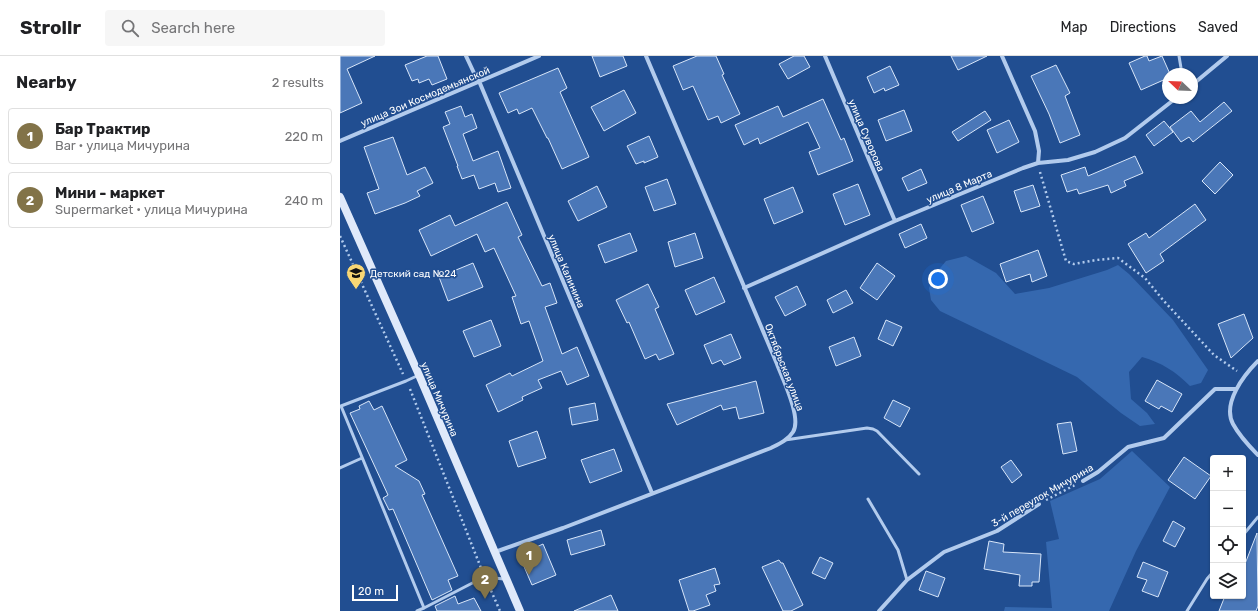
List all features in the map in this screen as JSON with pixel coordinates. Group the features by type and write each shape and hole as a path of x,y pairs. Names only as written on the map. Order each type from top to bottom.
{"street":[{"name":"улица Калинина","path":"466,56 479,81 652,493"},
{"name":"улица Зои Космодемьянской","path":"340,141 539,56"},
{"name":"Октябрьская улица","path":"646,56 777,364 795,413 795,428 792,434 785,440"},
{"name":"улица Суворова","path":"825,56 895,221"},
{"path":"1002,56 1035,131 1039,151 1038,163"},
{"path":"1198,80 1227,56"},
{"name":"улица 8 Марта","path":"744,288 895,221 1023,168 1038,163 1068,160 1095,152 1125,138 1168,104"},
{"name":"улица Мичурина","path":"340,197 496,552 520,611"},
{"path":"1258,361 1244,376 1236,389 1229,407 1232,422 1247,443 1258,455"},
{"name":"3-й переулок Мичурина","path":"1083,481 1098,472 1128,447 1164,438 1215,389 1236,389"},
{"path":"496,552 563,528 771,448 785,440"},
{"name":"3-й переулок Мичурина","path":"879,611 906,580 944,552 997,531 1038,504"}],"lane":[{"path":"1179,56 1181,68"},
{"path":"419,375 341,406 424,608"},
{"path":"785,440 867,428 873,429 877,431 919,474"},
{"path":"340,468 362,458"},
{"path":"868,499 898,550 906,580"},
{"path":"1246,531 1258,517"},
{"path":"1187,611 1210,576"},
{"path":"417,611 484,577 506,579"}],"path":[{"path":"1038,163 1066,261 1074,264 1118,258 1145,278 1163,300 1214,355 1244,376"},
{"path":"340,236 406,381 484,577 500,611"},
{"name":"3-й переулок Мичурина","path":"1038,504 1083,481"}],"shaded area":[{"path":"966,256 996,273 1015,294 1049,288 1107,270 1118,265 1129,274 1173,320 1208,370 1201,383 1190,386 1168,368 1142,357 1129,372 1131,399 1147,413 1155,424 1140,426 1121,413 1077,377 940,311 931,300 929,288 936,273 946,261"},
{"path":"1132,451 1170,487 1136,551 1109,611 1004,611 1005,607 1052,608 1046,542 1059,539 1050,501 1100,479"}],"building":[{"path":"340,56 375,56 347,69 362,103 340,113"},
{"path":"427,56 438,56 447,79 432,85 429,79 419,83 418,79 412,81 405,65"},
{"path":"592,56 623,56 627,66 600,77"},
{"path":"697,56 716,56 724,74 722,75 740,114 721,123 718,116 708,120 693,86 683,90 673,66"},
{"path":"794,56 804,56 810,67 788,79 779,64"},
{"path":"951,56 987,56 958,70"},
{"path":"1145,56 1147,56 1149,61 1162,56 1167,68 1162,68 1162,81 1141,90 1129,63"},
{"path":"1056,65 1070,93 1065,96 1080,135 1060,143 1049,114 1031,76"},
{"path":"890,66 899,85 885,91 884,88 874,93 867,77"},
{"path":"558,68 567,88 560,92 589,157 562,169 532,108 519,114 517,109 508,113 499,93"},
{"path":"624,90 636,113 604,131 591,107"},
{"path":"823,99 841,140 844,138 853,161 818,175 809,152 820,148 808,122 760,144 758,138 744,145 735,125 778,106 783,117"},
{"path":"1224,102 1232,111 1193,142 1189,137 1181,142 1170,127 1191,111 1200,122"},
{"path":"461,106 465,117 472,114 477,128 463,134 473,161 498,151 511,188 498,192 495,183 479,189 474,175 462,179 443,127 450,124 445,112"},
{"path":"904,110 912,131 886,141 878,120"},
{"path":"985,111 991,120 958,141 952,132"},
{"path":"1009,120 1019,142 997,153 987,130"},
{"path":"1164,121 1173,132 1154,146 1146,135"},
{"path":"649,136 658,157 644,163 644,161 636,164 627,146"},
{"path":"393,137 407,175 425,167 433,183 417,191 420,196 375,214 367,193 379,189 364,147"},
{"path":"1135,156 1143,173 1124,181 1126,186 1111,193 1108,185 1079,194 1077,189 1067,192 1061,175 1085,167 1088,176"},
{"path":"1220,162 1233,175 1215,194 1202,181"},
{"path":"921,169 927,183 908,191 902,178"},
{"path":"667,179 676,204 654,211 645,187"},
{"path":"858,184 870,215 845,225 833,194"},
{"path":"1033,185 1040,206 1021,212 1014,191"},
{"path":"597,186 607,207 578,221 568,201"},
{"path":"793,187 803,212 774,224 764,199"},
{"path":"983,196 994,223 972,232 961,205"},
{"path":"507,202 522,235 518,237 542,286 550,283 557,303 545,307 562,354 577,347 589,376 567,385 561,371 538,380 542,388 522,397 523,400 498,412 486,385 510,373 512,376 543,361 529,321 521,324 512,297 516,296 494,248 485,252 477,234 431,256 419,230 450,215 455,226"},
{"path":"1195,204 1206,220 1160,254 1164,261 1146,273 1128,244 1146,233 1149,238"},
{"path":"921,224 927,238 905,248 899,234"},
{"path":"630,233 637,251 605,263 598,245"},
{"path":"695,233 703,258 675,267 668,242"},
{"path":"1038,250 1047,276 1032,282 1030,274 1006,282 1000,264"},
{"path":"473,263 483,287 448,301 439,277"},
{"path":"877,263 895,276 877,300 860,288"},
{"path":"714,277 725,302 696,315 685,290"},
{"path":"648,284 659,307 655,309 674,354 659,360 656,354 645,359 629,322 627,323 616,300"},
{"path":"797,286 806,305 785,316 775,297"},
{"path":"846,290 853,303 833,313 827,300"},
{"path":"1244,314 1253,338 1231,358 1218,324"},
{"path":"491,320 501,346 474,357 463,331"},
{"path":"886,320 902,327 893,346 878,339"},
{"path":"731,334 741,358 724,365 721,360 712,364 704,345"},
{"path":"854,337 861,356 836,366 829,347"},
{"path":"1157,380 1182,394 1172,412 1161,406 1159,409 1145,401"},
{"path":"756,381 764,413 739,419 736,407 723,410 721,405 677,425 667,404"},
{"path":"893,400 910,408 900,427 884,418"},
{"path":"369,401 374,410 382,406 407,460 395,466 419,481 425,494 422,495 458,576 448,580 452,590 432,600 393,509 389,510 383,498 388,495 350,413 360,409 359,406"},
{"path":"595,403 598,420 572,425 569,408"},
{"path":"1071,422 1077,451 1063,454 1057,424"},
{"path":"537,431 546,458 518,467 509,441"},
{"path":"614,449 622,471 590,483 581,460"},
{"path":"1184,457 1210,475 1195,499 1168,480"},
{"path":"1011,460 1022,475 1012,483 1001,467"},
{"path":"1173,521 1185,528 1175,547 1163,541"},
{"path":"601,530 605,545 571,555 567,540"},
{"path":"1257,533 1258,606 1256,611 1219,611 1224,599 1246,599 1246,561"},
{"path":"989,541 1004,544 1003,552 1041,554 1039,582 1032,582 1032,586 1019,586 1020,575 984,569"},
{"path":"543,544 556,575 532,585 519,555"},
{"path":"820,557 833,563 825,579 812,573"},
{"path":"779,560 783,563 803,605 791,611 783,611 762,567"},
{"path":"1143,562 1168,572 1158,597 1142,591 1147,580 1137,577"},
{"path":"715,568 720,584 714,585 716,591 706,595 710,605 689,611 679,580"},
{"path":"926,571 945,578 938,597 919,590"},
{"path":"611,595 618,611 574,611"},
{"path":"455,596 458,604 474,598 481,611 437,611 435,606"}],"place":[{"name":"Детский сад №24","path":"356,290"},
{"name":"Бар Трактир","path":"529,575"},
{"name":"Мини - маркет","path":"485,599"}]}
